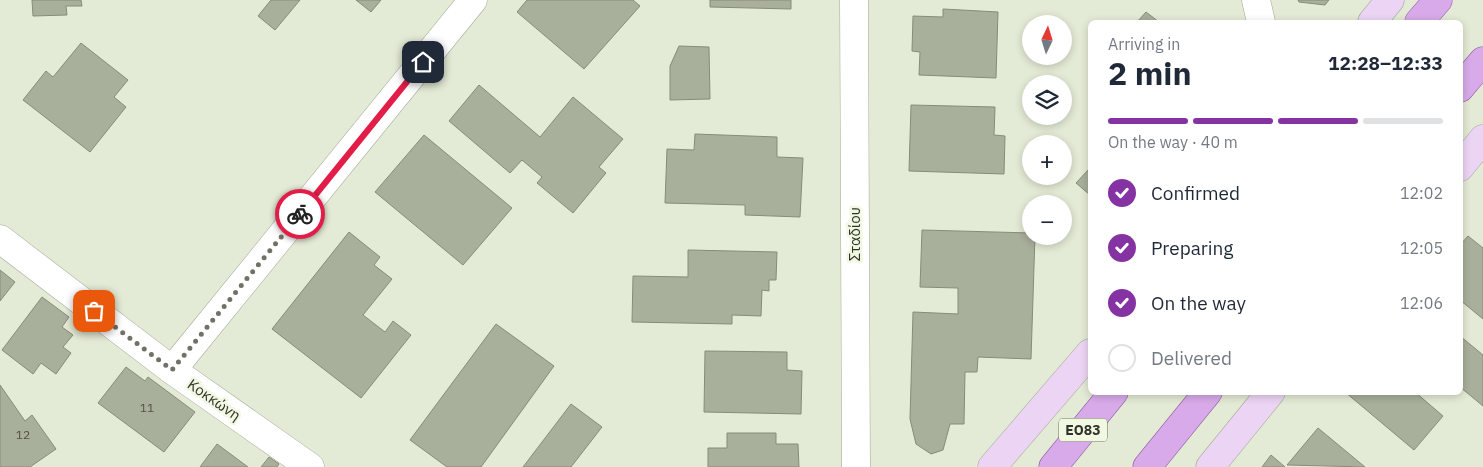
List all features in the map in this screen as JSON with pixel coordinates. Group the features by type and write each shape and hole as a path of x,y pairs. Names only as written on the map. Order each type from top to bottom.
{"main road":[{"path":"1421,20 1438,0"},
{"path":"1463,84 1483,61"},
{"name":"ΕΟ83","path":"1053,467 1112,395"},
{"path":"1147,467 1206,395"}],"street":[{"path":"172,370 473,0"},
{"name":"Σταδίου","path":"854,0 856,467"},
{"path":"1256,0 1261,20"},
{"path":"1374,20 1390,0"},
{"path":"1463,163 1483,139"},
{"name":"Κοκκώνη","path":"0,239 172,370 310,467"},
{"path":"992,467 1088,355"},
{"path":"1210,467 1269,395"}],"building":[{"path":"32,0 81,0 82,6 66,6 67,15 33,16"},
{"path":"271,0 300,0 275,30 258,16"},
{"path":"356,0 381,0 371,12"},
{"path":"527,0 633,0 640,6 584,69 517,12"},
{"path":"710,0 791,0 791,9 710,7"},
{"path":"1298,0 1329,0 1325,5 1299,2"},
{"path":"943,9 998,12 996,78 919,75 920,52 912,51 913,16 943,17"},
{"path":"1146,12 1156,20 1139,20"},
{"path":"81,43 128,80 114,97 126,107 90,152 23,100 46,71 53,77"},
{"path":"679,46 709,47 710,99 670,100 670,66"},
{"path":"479,85 540,137 573,97 623,139 599,167 606,173 573,213 537,183 542,177 522,160 510,173 449,121"},
{"path":"911,105 995,107 994,135 1005,136 1004,174 909,171"},
{"path":"695,134 777,137 777,157 803,158 800,217 745,215 745,205 665,203 667,149 694,150"},
{"path":"424,135 512,208 463,265 375,192"},
{"path":"1088,170 1088,193 1076,183"},
{"path":"922,230 1022,233 1022,245 1035,245 1031,359 978,357 977,372 965,372 964,424 950,424 943,450 931,454 916,444 910,419 913,312 958,314 958,288 920,287"},
{"path":"349,232 380,257 374,265 392,279 363,315 385,332 393,321 411,335 361,398 272,329"},
{"path":"1468,236 1483,248 1483,319 1463,302 1463,242"},
{"path":"688,250 777,252 776,280 769,280 769,291 762,290 761,316 732,315 732,324 632,322 633,276 688,277"},
{"path":"0,270 15,282 0,301"},
{"path":"42,297 69,317 62,327 73,335 63,347 71,353 56,374 41,363 33,374 2,350"},
{"path":"496,324 554,366 481,467 447,467 410,440"},
{"path":"1463,338 1483,355 1483,406 1463,389"},
{"path":"705,351 787,352 787,370 802,371 801,414 704,412"},
{"path":"126,367 145,381 148,377 195,412 164,452 98,403"},
{"path":"0,385 25,421 32,415 56,449 30,467 0,467"},
{"path":"1349,395 1418,395 1443,416 1414,450"},
{"path":"571,404 602,427 571,467 523,467"},
{"path":"1318,428 1365,467 1287,465"},
{"path":"727,433 776,433 776,444 798,444 799,467 708,467 708,448 727,448"},
{"path":"217,444 248,467 200,467"},
{"path":"1271,455 1285,467 1262,467"},
{"path":"269,457 279,464 277,467 261,467"}],"way so far":[{"path":"94,311 172,370 300,214"}],"route":[{"path":"300,214 423,62"}]}
